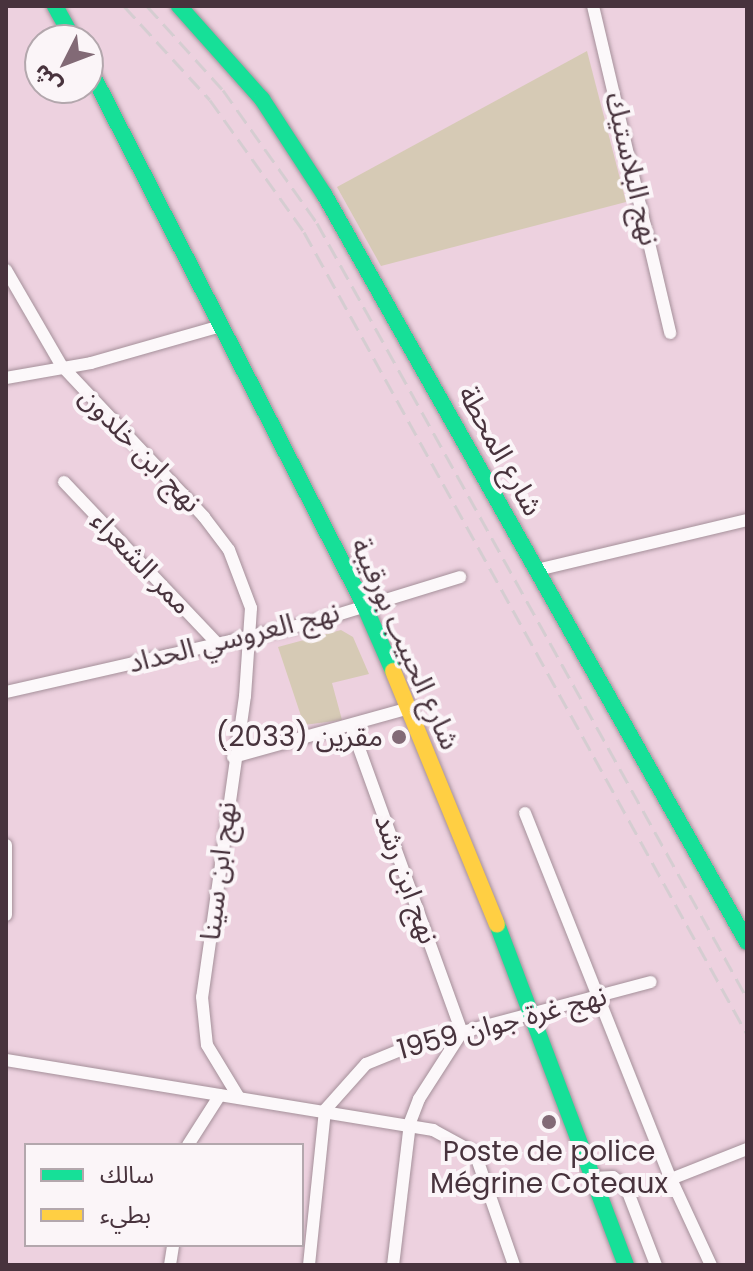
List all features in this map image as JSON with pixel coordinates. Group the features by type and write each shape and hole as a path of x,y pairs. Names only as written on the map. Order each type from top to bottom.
{"street":[{"path":"55,6 65,24"},
{"name":"شارع المحطة","path":"179,6 262,99 302,160 747,942"},
{"name":"نهج البلاستيك","path":"593,6 670,333"},
{"name":"شارع الحبيب بورقيبة","path":"104,97 364,605 406,709 458,822 626,1265"},
{"name":"نهج ابن خلدون","path":"6,270 61,365 204,517 229,550 251,608 252,637"},
{"path":"6,378 61,365 91,363 221,326"},
{"name":"ممر الشعراء","path":"64,482 217,643"},
{"path":"537,570 747,520"},
{"name":"نهج العروسي الحداد","path":"6,692 252,637 460,577"},
{"name":"نهج ابن سينا","path":"238,1096 207,1045 202,997 252,637"},
{"path":"233,757 406,709"},
{"name":"نهج ابن رشد","path":"351,726 462,1032"},
{"path":"525,813 671,1179 711,1265"},
{"path":"6,845 6,915"},
{"name":"نهج غرة جوان 1959","path":"325,1110 366,1064 462,1032 651,982"},
{"path":"393,1265 410,1123 423,1091 462,1032"},
{"path":"6,1060 410,1123 475,1153 514,1265"},
{"path":"189,1143 220,1095"},
{"path":"309,1265 325,1110"},
{"path":"671,1179 747,1149"},
{"path":"593,1178 613,1177 626,1187 656,1265"}],"shaded area":[{"path":"587,51 626,202 381,266 337,187"},
{"path":"341,630 353,637 369,674 332,683 342,720 304,725 278,647"}],"railway":[{"path":"124,6 210,100 304,232 747,1034"},
{"path":"147,6 223,90 317,223 747,998"}],"traffic: fast":[{"path":"55,6 65,24"},
{"path":"179,6 262,99 324,194 747,942"},
{"path":"104,97 364,605 393,671"},
{"path":"497,924 626,1265"}],"traffic: slow":[{"path":"393,671 497,924"}],"place":[{"name":"مقرين (2033)","path":"399,737"},
{"name":"Poste de police Mégrine Coteaux","path":"549,1122"}]}
